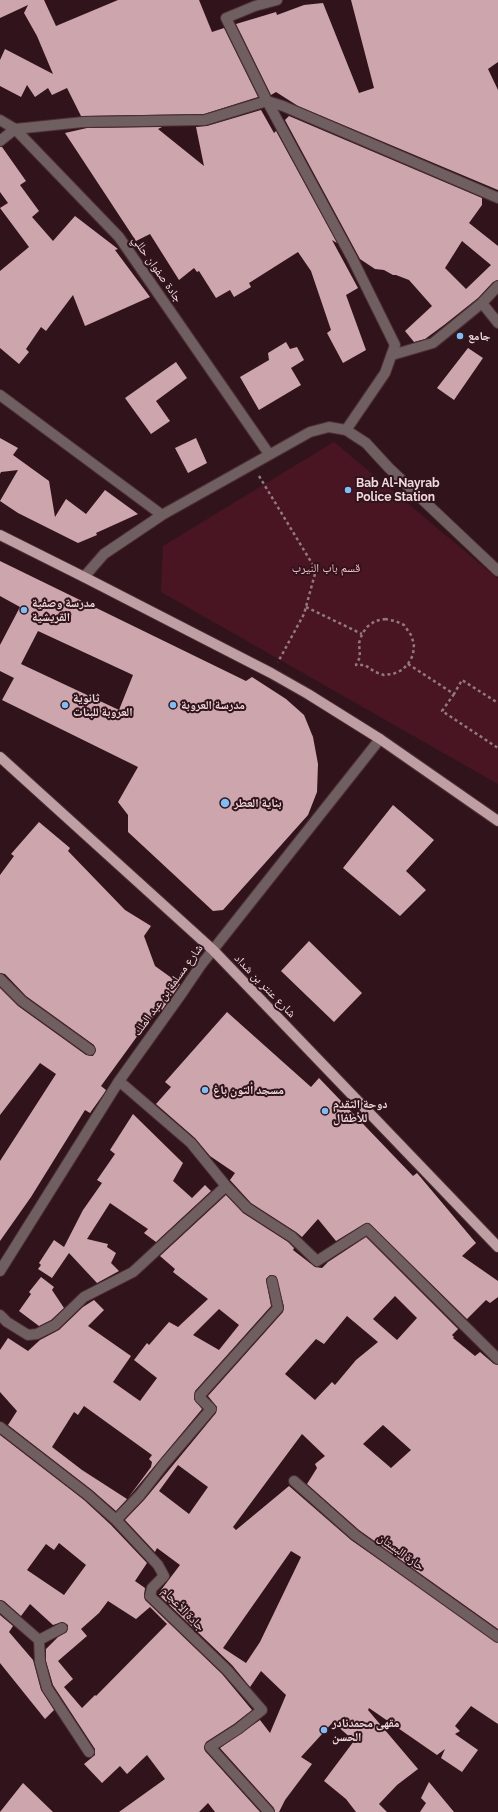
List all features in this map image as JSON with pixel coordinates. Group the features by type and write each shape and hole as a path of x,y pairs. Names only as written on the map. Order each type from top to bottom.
{"main road":[{"path":"0,535 270,673 380,740 498,821"},
{"name":"شارع عنتر بن شداد","path":"0,757 213,950 498,1247"}],"street":[{"path":"277,0 256,6 226,18 267,101 362,278 395,345 385,373 346,430"},
{"path":"0,141 15,129 83,122 205,120 267,101 283,106 498,198"},
{"name":"جادة صفوان حللي","path":"0,120 15,129 119,237 269,454"},
{"path":"392,355 432,343 482,303 498,286"},
{"path":"482,303 498,323"},
{"path":"0,395 162,514"},
{"path":"84,577 104,554 162,514 310,432 329,427 346,430 366,443 388,468 498,571"},
{"name":"شارع مسلمة بن عبد الملك","path":"0,1271 119,1080 201,965 380,740"},
{"path":"0,979 22,1001 90,1050"},
{"path":"119,1080 191,1143 226,1186 248,1208 292,1237 317,1261 366,1229 498,1359"},
{"path":"0,1315 7,1322 28,1335 37,1334 55,1325 84,1297 134,1272 226,1186"},
{"path":"116,1520 140,1495 164,1464 211,1410 200,1398 200,1395 278,1308 272,1281"},
{"name":"جادة الأعجام","path":"0,1427 88,1495 116,1520 158,1565 164,1576 152,1588 150,1596 227,1670 262,1710 210,1747 269,1812"},
{"name":"حارة البستان","path":"294,1481 355,1535 498,1637"},
{"path":"0,1606 39,1640 40,1662 47,1688 89,1752"},
{"path":"39,1640 62,1628"}],"path":[{"path":"251,464 316,570 306,607 280,660 270,673"},
{"path":"306,607 362,634"},
{"path":"385,619 395,621 404,625 411,635 414,644 413,655 408,664 402,670 393,674 384,675 375,672 366,665 356,665 360,657 359,643 362,634 371,624 385,619"},
{"path":"408,664 454,694"},
{"path":"498,703 462,680 442,711 498,748"}],"green space":[{"name":"قسم باب النيرب","path":"334,442 498,579 498,784 161,592 163,546"}],"building":[{"path":"0,0 44,0 56,26 118,0 199,0 212,32 224,28 258,97 204,114 81,116 67,88 52,95 48,88 35,97 27,85 21,97 0,86 0,60 5,49 53,74 37,36 24,13 28,5 0,18"},
{"path":"351,0 498,0 498,62 488,69 498,90 498,190 298,106 276,92 271,95 236,24 276,12 277,15 304,5 323,3 359,93 374,88"},
{"path":"261,110 274,133 276,131 337,243 332,240 358,288 346,295 366,350 343,363 327,333 331,330 311,271 298,252 249,283 251,287 234,297 230,290 216,298 199,271 197,272 194,268 179,280 150,234 136,241 65,133 87,128 162,127 158,129 204,166 196,127 207,126"},
{"path":"289,116 482,198 482,205 469,223 498,246 498,280 493,282 478,298 444,325 425,339 414,342 405,331 432,306 409,280 393,275 384,270 375,269 360,259 285,120","holes":["462,241 491,265 466,289 445,268"]},
{"path":"0,147 2,147 26,181 20,185 39,211 32,217 53,241 75,216 118,249 115,250 150,297 85,326 73,295 46,331 41,327 26,349 29,352 19,364 0,348 0,271 29,247 0,208 8,203 0,192"},
{"path":"286,342 290,349 297,347 304,360 291,368 301,385 259,410 240,377 269,360 268,353"},
{"path":"468,348 483,358 454,400 437,388"},
{"path":"176,362 187,378 156,401 170,421 151,434 125,398"},
{"path":"0,438 18,448 13,455 49,481 55,517 66,499 86,514 105,490 138,514 78,543 18,513 0,501 18,470 1,472 0,474"},
{"path":"196,438 207,463 188,473 175,448"},
{"path":"0,561 246,681 252,677 286,699 304,715 313,737 318,764 317,792 308,815 223,910 213,911 128,832 128,815 118,802 138,767 2,700 14,678 0,671 0,645 20,607 0,596","holes":["38,631 133,675 119,710 21,664"]},
{"path":"393,805 434,840 406,871 426,890 400,916 343,868"},
{"path":"39,822 70,848 68,851 125,910 151,926 144,936 155,966 180,984 162,1010 159,1008 150,1021 149,1020 101,1086 106,1090 105,1092 90,1113 85,1110 31,1197 0,1241 0,1161 56,1074 40,1063 0,1115 0,988 18,1006 86,1055 93,1056 96,1050 94,1045 26,996 5,974 0,973 0,875 14,856 11,854"},
{"path":"309,941 362,993 334,1022 281,971"},
{"path":"227,1012 311,1087 319,1078 413,1176 417,1173 476,1243 462,1256 498,1281 498,1297 490,1303 486,1300 467,1319 369,1223 364,1224 336,1241 318,1219 302,1237 251,1203 230,1180 235,1173 210,1156 195,1138 156,1104 171,1087 165,1082"},
{"path":"133,1114 183,1163 173,1181 192,1198 205,1185 211,1191 156,1242 144,1233 148,1229 110,1203 87,1239 108,1244 107,1247 116,1253 111,1263 119,1271 97,1283 69,1253 52,1278 38,1269 41,1265 39,1263 54,1240 64,1247 83,1210 102,1183 97,1180 115,1154 110,1150"},
{"path":"226,1195 243,1213 288,1242 294,1248 293,1250 315,1267 322,1268 328,1262 366,1237 458,1329 452,1335 454,1337 453,1338 475,1356 480,1352 494,1364 498,1365 498,1629 359,1530 307,1484 317,1468 315,1464 325,1456 302,1434 233,1527 236,1530 289,1486 351,1540 498,1643 498,1724 471,1706 455,1726 460,1731 455,1734 478,1750 462,1772 441,1758 445,1749 437,1755 369,1708 368,1710 418,1769 397,1785 379,1804 387,1812 356,1812 346,1799 324,1781 354,1741 333,1722 301,1757 312,1764 285,1800 279,1812 275,1812 274,1808 220,1748 260,1720 270,1733 286,1695 261,1671 250,1687 232,1665 158,1594 180,1565 157,1548 155,1552 125,1520 145,1499 216,1413 217,1407 208,1396 283,1312 284,1307 276,1276 270,1275 266,1279 271,1306 195,1391 194,1399 202,1409 128,1498 151,1467 152,1462 149,1459 152,1455 84,1406 78,1415 74,1412 52,1447 82,1470 127,1499 116,1511 92,1490 8,1425 17,1411 0,1392 0,1350 8,1338 28,1351 40,1340 59,1330 83,1307 94,1300 104,1310 88,1326 131,1356 113,1382 140,1401 157,1378 134,1360 147,1343 149,1345 169,1322 178,1327 208,1299 173,1272 175,1269 160,1256","holes":["395,1296 417,1318 397,1340 373,1319","219,1309 239,1325 219,1350 193,1335","347,1316 378,1342 356,1360 335,1385 332,1382 315,1400 285,1374 316,1339 324,1344","383,1425 411,1450 391,1468 363,1444","178,1465 208,1487 189,1514 159,1491","291,1551 301,1557 260,1642 246,1663 223,1648"]},
{"path":"41,1277 54,1287 52,1290 64,1308 51,1320 39,1326 19,1311 31,1294 29,1292"},
{"path":"0,1435 84,1500 111,1525 147,1563 135,1581 145,1588 145,1600 222,1674 252,1710 234,1724 206,1742 204,1748 205,1751 260,1812 215,1812 208,1803 199,1812 119,1812 165,1779 147,1755 127,1774 120,1766 102,1783 84,1764 95,1755 95,1749 53,1685 46,1661 46,1649 58,1637 67,1632 68,1625 62,1622 53,1625 30,1604 21,1616 4,1601 0,1600","holes":["59,1543 86,1565 64,1595 27,1570 46,1544 54,1550","108,1601 136,1619 150,1607 167,1624 96,1696 95,1695 82,1708 64,1687 73,1679 58,1661 87,1636 81,1629 99,1613"]},
{"path":"0,1615 13,1626 9,1632 33,1660 41,1690 54,1710 45,1719 0,1663"},
{"path":"429,1782 454,1812 420,1812 426,1803 421,1798"},
{"path":"23,1783 53,1812 0,1812"}],"place":[{"name":"جامع","path":"460,336"},
{"name":"Bab Al-Nayrab Police Station","path":"348,490"},
{"name":"مدرسة وصفية القريشية","path":"24,610"},
{"name":"ثانوية العروبة للبنات","path":"65,705"},
{"name":"مدرسة العروبة","path":"173,705"},
{"name":"بناية العطر","path":"225,803"},
{"name":"مسجد ألتون باغ","path":"205,1090"},
{"name":"دوحة التقدم للأطفال","path":"325,1111"},
{"name":"مقهى محمدنادر الحسن","path":"324,1730"}]}
